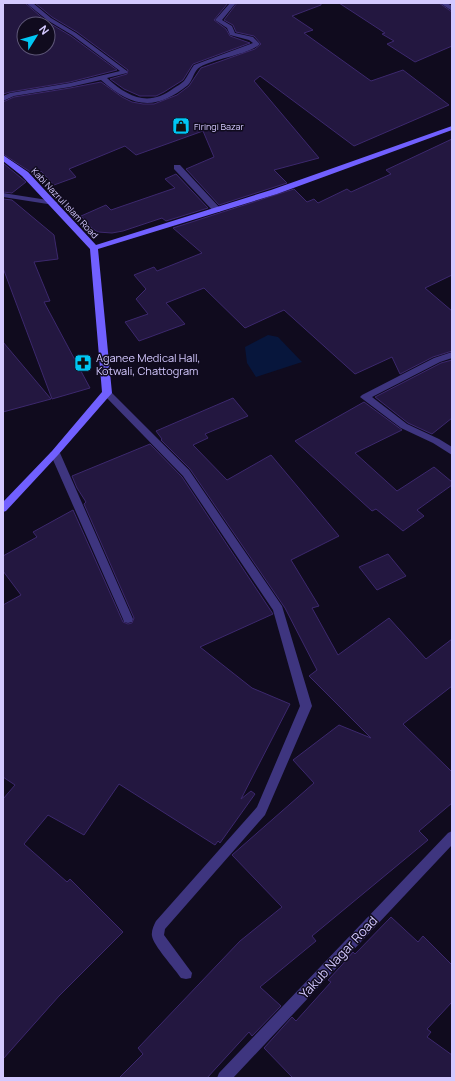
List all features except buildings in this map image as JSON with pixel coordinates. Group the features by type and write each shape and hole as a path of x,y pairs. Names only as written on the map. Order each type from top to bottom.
{"street":[{"path":"3,98 12,94 70,85 125,72 74,34 49,19 29,3"},
{"path":"102,77 115,89 139,101 156,100 168,96 187,82 196,66 257,44 251,38 232,34 230,27 218,20 233,3"},
{"path":"443,3 452,9"},
{"path":"186,973 158,937 160,925 262,811 306,706 278,609 186,473 107,393 94,248 274,192 452,128"},
{"name":"Kabi Nazrul Islam Road","path":"3,157 25,174 54,203 94,248"},
{"path":"177,168 217,210"},
{"path":"3,195 54,203"},
{"path":"452,355 437,360 365,397 404,426 452,452"},
{"path":"3,508 55,453 107,393"},
{"path":"55,453 128,619"},
{"name":"Yakub Nagar Road","path":"224,1078 452,837"}],"water":[{"path":"268,335 278,337 302,362 256,377 247,363 245,347"}],"place":[{"name":"Firingi Bazar","path":"181,126"},
{"name":"Aganee Medical Hall, Kotwali, Chattogram","path":"83,363"}]}
